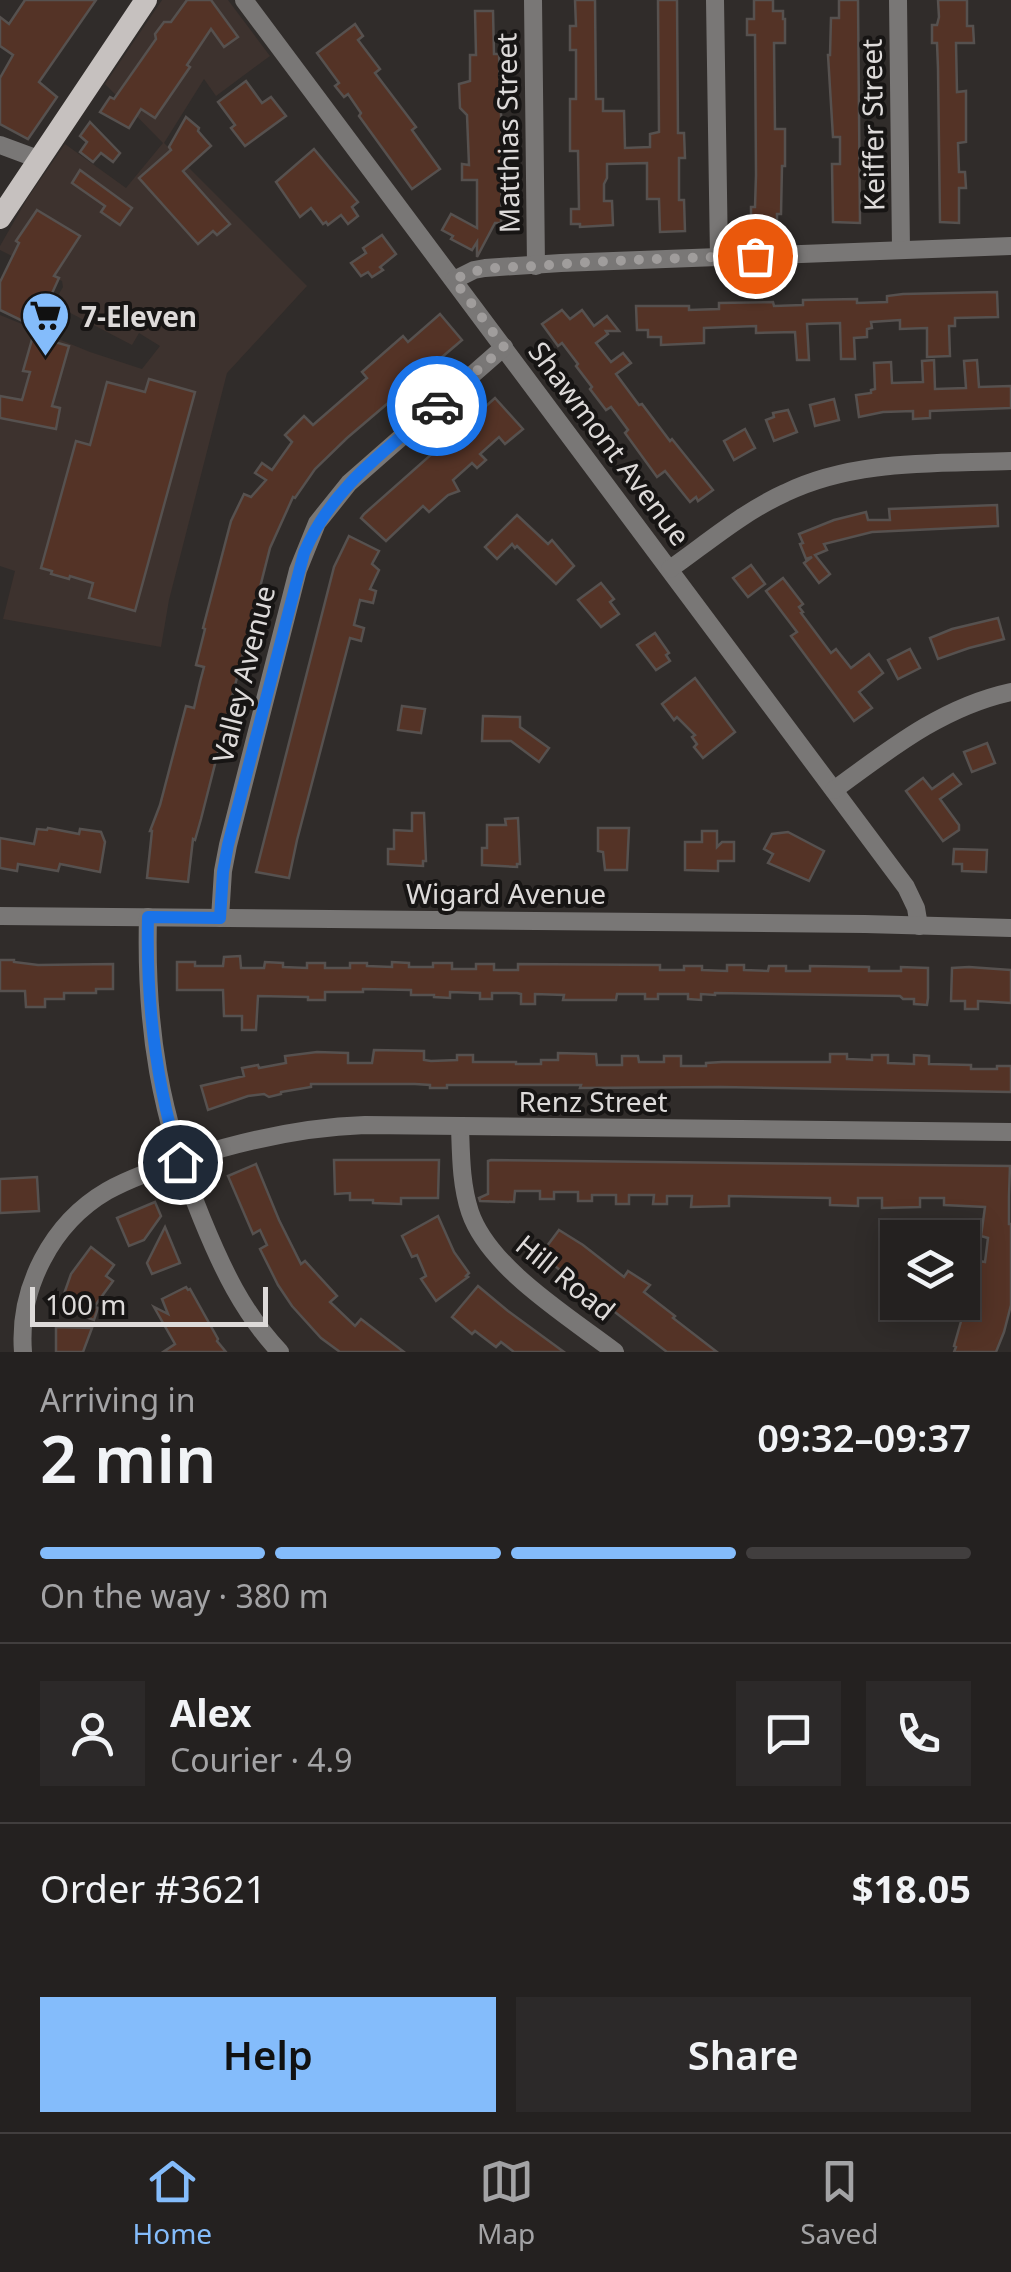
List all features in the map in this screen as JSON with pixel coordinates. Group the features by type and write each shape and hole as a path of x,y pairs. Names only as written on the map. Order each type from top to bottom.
{"main road":[{"path":"0,218 146,0"}],"street":[{"name":"Shawmont Avenue","path":"244,0 906,887 919,926"},
{"name":"Matthias Street","path":"533,0 536,266"},
{"path":"715,0 718,257"},
{"name":"Keiffer Street","path":"898,0 901,250"},
{"path":"0,145 38,159"},
{"path":"454,280 486,268 1011,246"},
{"name":"Valley Avenue","path":"220,918 223,872 232,827 298,570 317,523 349,483 504,347"},
{"path":"670,570 756,508 818,480 882,466 1011,461"},
{"path":"834,790 935,719 1011,692"},
{"name":"Wigard Avenue","path":"0,916 1011,928"},
{"path":"148,917 148,991 154,1052 160,1091 180,1162 230,1283 253,1321 280,1352"},
{"name":"Renz Street","path":"23,1352 22,1326 30,1288 39,1266 75,1216 104,1192 138,1176 252,1139 350,1126 1011,1132"},
{"name":"Hill Road","path":"460,1127 467,1202 490,1248 518,1277 614,1352"}],"shaded area":[{"path":"162,0 228,0 270,56 216,96 204,79 164,143 307,286 227,373 169,600 161,647 3,619 15,571 0,566 0,315 142,369 160,346 139,333 132,345 53,304 63,287 62,281 0,250 0,246 65,144 126,188 163,143 105,84"}],"building":[{"path":"25,0 96,0 39,82 57,97 28,139 0,124 0,78 13,55 0,46 0,17 9,24"},
{"path":"187,0 211,0 238,37 224,47 211,29 155,118 141,109 129,128 100,112 110,97 114,99 164,22 171,22"},
{"path":"575,0 595,0 596,99 603,99 603,111 624,111 625,148 650,147 650,134 659,132 658,0 677,0 678,133 684,133 685,158 679,158 679,200 684,200 685,231 660,232 659,199 647,199 647,163 607,164 604,201 612,201 613,225 571,224 571,209 579,209 578,151 570,151 570,99 576,99 576,50 570,50 570,26 576,26"},
{"path":"754,0 773,0 773,11 783,11 785,19 785,43 774,43 775,129 785,129 781,214 777,214 777,224 751,223 756,175 755,35 747,35 747,19 754,19"},
{"path":"839,0 858,0 860,223 833,222 832,164 840,164 840,137 833,137 828,55 831,18 839,18"},
{"path":"938,0 967,0 967,26 973,26 974,43 956,43 957,92 966,91 966,142 958,143 959,172 965,172 966,188 959,188 959,223 940,222 937,43 932,43 932,25 937,25 939,17"},
{"path":"475,11 493,11 494,54 499,54 502,143 501,223 495,223 477,257 477,242 472,250 442,230 451,214 477,228 477,180 462,180 462,164 469,165 467,115 460,108 459,84 470,81 470,55 476,55"},
{"path":"355,24 363,36 358,40 380,69 375,73 416,127 412,130 440,169 412,189 359,116 361,113 348,94 344,97 335,86 339,83 317,53"},
{"path":"246,81 262,103 271,97 286,116 245,146 218,102"},
{"path":"186,117 211,146 183,171 230,224 217,235 213,231 198,244 139,178 171,150 169,147"},
{"path":"90,122 120,153 113,162 101,153 93,162 80,152 87,142 80,136"},
{"path":"314,149 358,202 352,207 358,216 348,224 341,215 328,225 323,224 311,208 300,217 276,182"},
{"path":"80,170 132,208 120,225 101,212 105,206 72,183"},
{"path":"37,210 80,236 54,276 59,278 49,300 42,296 29,324 0,310 0,282 19,243 16,241"},
{"path":"382,235 396,254 372,277 368,272 361,276 351,263 366,253 363,248"},
{"path":"997,292 998,317 955,318 955,326 949,326 950,356 927,357 927,328 900,329 900,320 871,322 867,337 854,338 855,359 841,359 840,323 807,324 809,360 797,360 795,332 756,333 756,326 704,328 704,343 661,345 661,337 648,337 648,330 637,330 636,306 719,309 719,303 773,302 774,306 803,305 803,300 887,302 887,296 903,294"},
{"path":"562,310 570,319 582,310 594,326 607,316 619,331 606,331 608,334 596,343 611,362 623,353 631,363 616,374 713,490 690,502 665,471 657,477 611,407 606,410 578,364 542,324"},
{"path":"440,314 462,340 347,438 293,497 270,548 193,839 188,882 147,878 150,831 186,706 194,708 204,667 196,665 203,628 231,521 244,494 251,497 266,480 255,473 262,463 272,470 292,442 285,435 304,416 313,425 367,378 362,372 403,336 408,342"},
{"path":"33,336 69,346 52,406 60,408 56,429 0,418 0,396 22,400 30,372 23,371"},
{"path":"934,360 935,389 966,388 964,361 977,360 979,387 1011,386 1011,408 930,411 930,418 913,419 913,411 859,417 856,395 875,389 874,363 891,362 892,383 923,382 922,361"},
{"path":"149,379 195,392 135,611 89,598 93,583 41,568 76,441 90,445 107,382 145,392"},
{"path":"495,398 523,429 505,444 499,437 480,454 486,460 477,468 472,463 453,480 459,491 448,495 429,512 423,506 386,541 361,518 364,514"},
{"path":"834,399 839,420 815,426 810,405"},
{"path":"788,410 797,432 774,441 766,420 774,417 773,413"},
{"path":"745,429 755,448 734,460 724,441"},
{"path":"997,505 998,526 872,532 824,544 827,550 815,555 830,574 819,583 804,563 812,557 806,559 799,534 834,520 866,512 868,520 890,520 889,509"},
{"path":"517,515 548,544 552,540 574,566 556,584 517,546 512,544 497,559 485,547"},
{"path":"349,536 379,551 372,564 379,570 370,589 376,591 373,603 360,600 354,625 364,628 361,641 350,638 289,878 256,872 334,567"},
{"path":"751,565 765,584 748,597 733,578"},
{"path":"783,578 803,604 799,607 801,613 831,653 836,649 851,668 869,654 883,673 859,692 872,708 854,721 791,636 797,632 766,591"},
{"path":"601,583 614,599 610,602 619,614 601,627 578,600"},
{"path":"998,618 1004,639 938,659 930,638"},
{"path":"655,633 670,661 656,670 637,645"},
{"path":"910,649 920,668 898,679 888,660"},
{"path":"695,678 735,732 703,758 694,747 695,735 677,717 674,720 662,704"},
{"path":"402,706 425,709 421,733 398,730"},
{"path":"483,716 520,717 520,727 549,748 539,762 511,741 482,741"},
{"path":"987,743 995,763 972,772 964,752"},
{"path":"953,774 961,784 940,799 959,830 943,841 906,791 923,778 932,789"},
{"path":"412,813 424,813 426,861 423,866 388,864 388,849 394,849 394,830 412,831"},
{"path":"518,818 520,864 482,865 487,825 506,825 505,819"},
{"path":"598,828 629,828 627,870 605,870 603,852 598,851"},
{"path":"37,829 79,834 80,829 101,832 105,842 100,872 60,864 58,871 18,864 17,871 0,868 0,838 34,844"},
{"path":"702,831 717,831 717,847 722,842 734,842 734,861 718,861 718,871 685,870 685,842 702,842"},
{"path":"788,832 824,851 809,881 768,863 773,854 764,849 772,834"},
{"path":"954,849 987,850 986,872 962,871 962,864 953,864"},
{"path":"240,956 241,968 264,968 265,962 283,963 283,967 307,968 307,963 325,963 325,968 350,968 350,963 392,967 392,962 409,963 409,967 452,963 452,969 494,964 494,970 518,970 518,964 660,965 660,970 702,966 702,970 727,971 727,965 768,971 769,966 786,966 786,971 810,971 810,966 869,967 869,971 928,968 928,998 927,1005 914,1004 914,999 900,996 715,993 701,994 701,1000 688,999 688,994 658,994 658,999 645,999 645,994 617,994 616,1000 563,1000 564,995 535,994 535,1004 521,1004 521,994 517,993 492,993 492,999 480,999 480,993 450,992 450,998 411,995 411,990 363,989 325,992 325,1000 258,996 256,1030 242,1030 242,1016 224,1016 223,990 177,990 177,962 223,966 224,957"},
{"path":"0,960 38,965 113,964 113,989 64,993 64,999 45,999 45,1007 26,1007 25,991 0,991"},
{"path":"952,968 1011,970 1011,1003 978,1001 978,1009 965,1009 965,1001 951,1001"},
{"path":"374,1050 424,1051 424,1060 431,1061 473,1055 473,1062 516,1064 558,1060 558,1053 596,1054 597,1065 622,1065 622,1056 638,1056 639,1062 664,1062 664,1056 681,1056 681,1066 830,1062 830,1054 872,1060 872,1055 888,1055 888,1063 914,1064 914,1055 929,1056 929,1064 971,1065 971,1069 1011,1066 1011,1092 311,1084 269,1097 248,1096 208,1110 201,1086 244,1076 242,1068 286,1063 285,1056 348,1053 348,1063 372,1063"},
{"path":"334,1160 439,1160 438,1198 401,1198 401,1204 350,1200 350,1193 335,1194"},
{"path":"488,1161 1010,1166 1011,1305 1004,1332 996,1352 954,1352 961,1320 980,1320 980,1261 985,1262 988,1238 981,1236 985,1207 944,1205 944,1198 920,1198 920,1207 882,1208 882,1198 858,1198 858,1206 830,1205 830,1198 729,1196 729,1206 691,1207 692,1196 667,1196 667,1204 653,1204 654,1195 629,1195 629,1204 616,1204 616,1195 592,1195 592,1201 578,1201 578,1192 554,1192 554,1199 540,1199 540,1191 515,1191 514,1202 480,1201 488,1194"},
{"path":"256,1164 301,1264 305,1261 337,1296 330,1302 355,1326 361,1319 404,1352 340,1352 321,1338 292,1306 260,1249 267,1245 260,1230 253,1234 228,1176"},
{"path":"37,1177 39,1211 0,1213 0,1179"},
{"path":"155,1202 161,1216 144,1240 129,1246 117,1218"},
{"path":"438,1216 454,1252 469,1273 436,1301 421,1279 426,1276 417,1255 412,1257 402,1236"},
{"path":"165,1227 180,1263 152,1274 147,1263"},
{"path":"559,1230 624,1277 628,1271 650,1285 644,1292 717,1352 667,1352 543,1257 541,1254"},
{"path":"91,1247 114,1265 106,1276 113,1281 94,1307 98,1308 94,1320 59,1308 71,1274"},
{"path":"478,1286 564,1352 514,1352 501,1342 496,1347 475,1331 472,1334 452,1317"},
{"path":"186,1287 226,1352 163,1352 175,1344 154,1307 168,1314 162,1299"},
{"path":"56,1327 92,1328 83,1352 56,1352"}],"way so far":[{"path":"437,406 504,347 454,280 463,275 486,268 562,263 755,256"}],"place":[{"name":"7-Eleven","path":"46,358"}],"route":[{"path":"180,1162 160,1091 152,1040 148,917 220,918 228,845 304,553 317,523 337,496 437,406"}]}
